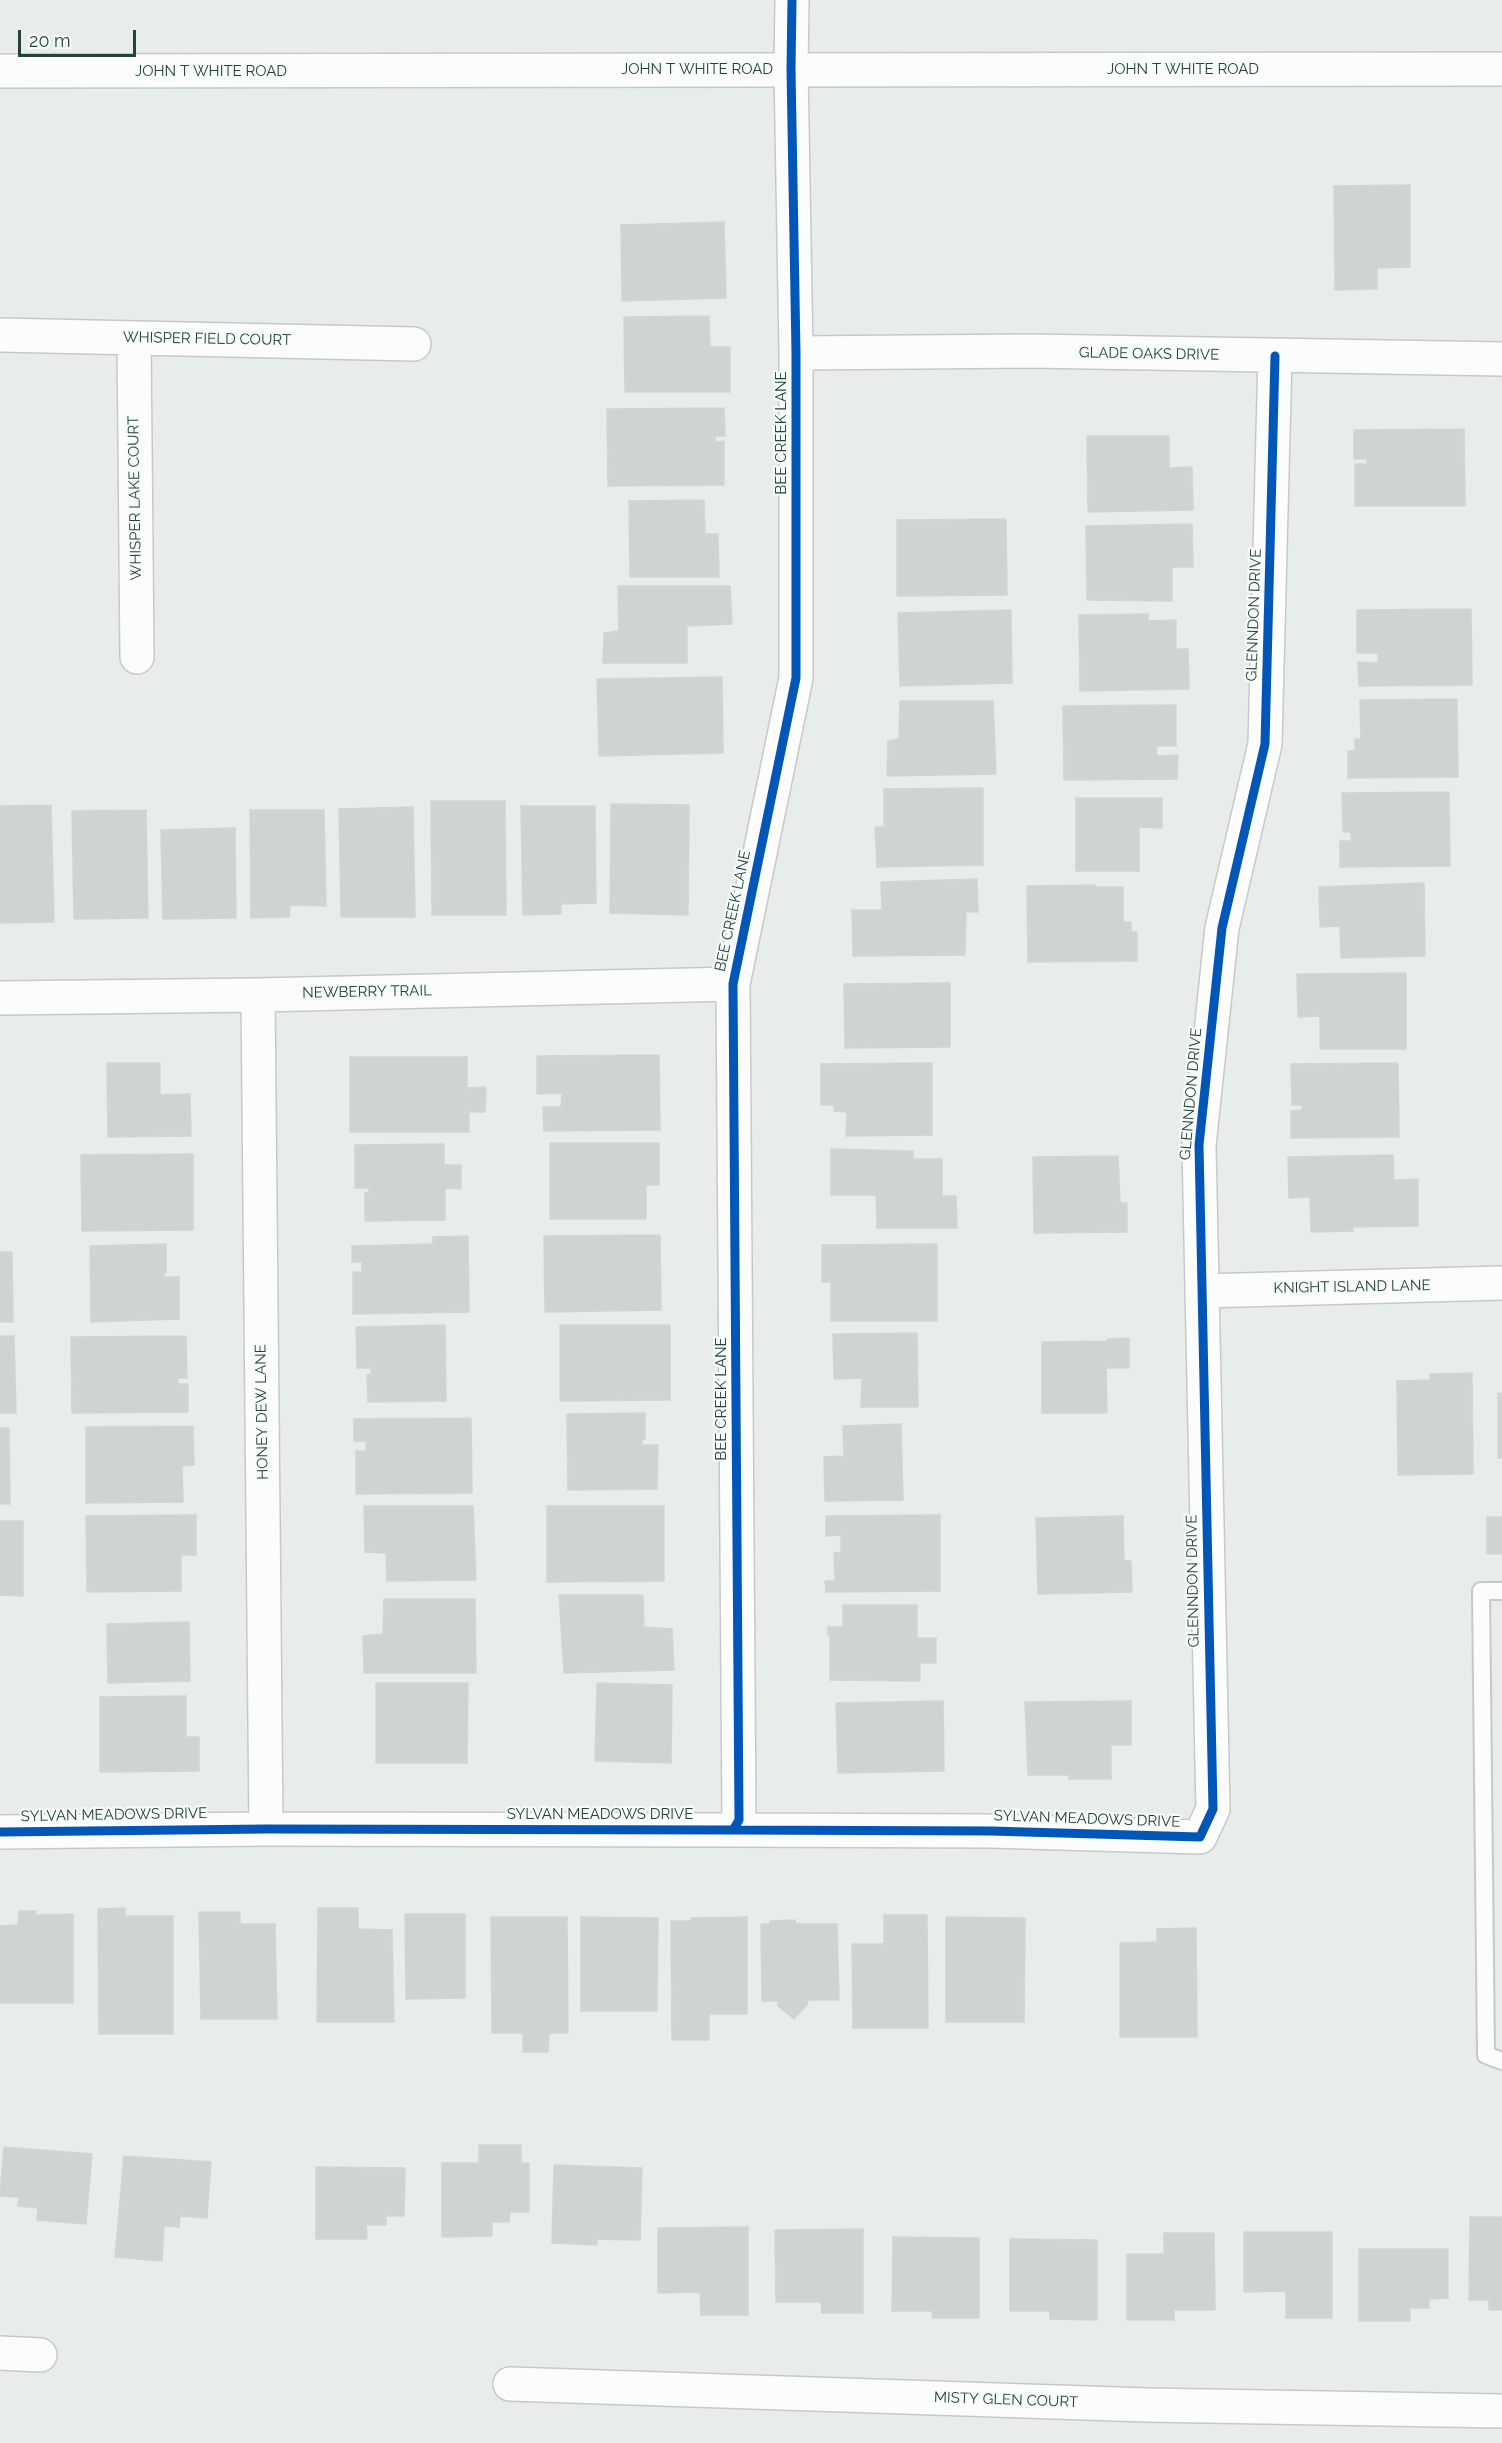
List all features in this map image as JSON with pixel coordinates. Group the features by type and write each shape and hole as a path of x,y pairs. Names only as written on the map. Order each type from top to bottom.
{"street":[{"name":"BEE CREEK LANE","path":"733,1830 739,1820 733,984 796,678 796,353 792,0"},
{"name":"JOHN T WHITE ROAD","path":"0,71 1502,69"},
{"name":"WHISPER FIELD COURT","path":"0,335 414,344"},
{"name":"WHISPER LAKE COURT","path":"134,338 137,657"},
{"name":"GLADE OAKS DRIVE","path":"796,353 1031,351 1502,359"},
{"name":"GLENNDON DRIVE","path":"1200,1837 1213,1809 1199,1145 1222,928 1265,744 1275,356"},
{"name":"NEWBERRY TRAIL","path":"0,998 258,995 733,984"},
{"name":"HONEY DEW LANE","path":"258,995 266,1829"},
{"name":"KNIGHT ISLAND LANE","path":"1202,1290 1502,1283"},
{"name":"SYLVAN MEADOWS DRIVE","path":"0,1832 266,1829 992,1831 1200,1837"},
{"path":"0,2353 40,2355"},
{"name":"MISTY GLEN COURT","path":"510,2384 1147,2405 1502,2411"}],"lane":[{"path":"1502,1591 1481,1591 1486,2055 1502,2061"}],"building":[{"path":"1410,185 1410,267 1377,268 1377,289 1335,290 1334,186"},
{"path":"724,222 726,298 622,301 621,225"},
{"path":"709,316 710,347 730,347 730,392 625,392 624,317"},
{"path":"724,408 725,436 715,436 715,442 724,441 724,485 608,486 607,409"},
{"path":"1464,429 1465,506 1355,506 1355,464 1367,464 1367,459 1354,459 1354,430"},
{"path":"1087,436 1169,436 1169,468 1192,467 1193,510 1088,512"},
{"path":"704,500 705,534 718,534 719,577 630,577 629,501"},
{"path":"1006,519 1007,595 897,596 897,520"},
{"path":"1192,524 1193,567 1172,567 1172,601 1087,600 1086,526"},
{"path":"618,586 730,586 732,624 687,626 687,663 603,663 604,633 619,631"},
{"path":"1471,609 1472,685 1359,686 1358,662 1378,663 1378,653 1357,653 1357,610"},
{"path":"1011,610 1012,683 900,686 898,613"},
{"path":"1148,614 1148,621 1176,620 1176,649 1188,649 1189,689 1080,691 1079,615"},
{"path":"722,677 723,753 599,756 597,679"},
{"path":"1457,699 1458,777 1348,778 1348,751 1355,751 1355,739 1361,739 1360,700"},
{"path":"900,701 993,701 996,774 887,776 888,741 899,739"},
{"path":"1176,705 1176,746 1156,746 1157,756 1178,755 1177,779 1064,780 1063,706"},
{"path":"983,788 983,865 877,867 875,827 884,827 884,789"},
{"path":"1449,792 1450,866 1340,867 1340,841 1351,841 1351,832 1343,832 1342,793"},
{"path":"1076,798 1162,798 1162,828 1139,827 1139,871 1076,871"},
{"path":"431,801 505,801 506,915 432,915"},
{"path":"611,804 689,805 688,915 610,913"},
{"path":"51,805 54,922 0,923 0,806"},
{"path":"521,806 595,806 596,903 561,904 561,914 523,915"},
{"path":"413,807 415,917 341,917 339,809"},
{"path":"146,810 148,918 74,919 72,811"},
{"path":"250,810 324,810 326,906 290,905 289,917 251,918"},
{"path":"235,828 236,918 163,919 161,830"},
{"path":"977,879 978,912 966,912 965,955 853,956 852,910 882,910 881,882"},
{"path":"1424,883 1425,956 1341,958 1340,926 1320,927 1319,887"},
{"path":"1095,885 1095,887 1123,887 1123,922 1131,922 1131,932 1137,932 1137,961 1028,962 1027,886"},
{"path":"1406,973 1406,1049 1320,1049 1320,1016 1298,1017 1297,974"},
{"path":"950,983 950,1047 845,1048 844,984"},
{"path":"659,1055 660,1130 544,1131 543,1107 561,1107 562,1093 537,1094 537,1056"},
{"path":"350,1057 467,1057 467,1088 486,1087 485,1112 469,1112 469,1132 350,1132"},
{"path":"107,1063 160,1063 160,1095 190,1094 191,1136 108,1137"},
{"path":"932,1063 932,1135 846,1136 847,1112 834,1111 834,1105 821,1105 821,1064"},
{"path":"1398,1063 1399,1137 1291,1138 1291,1111 1302,1110 1302,1105 1292,1105 1291,1064"},
{"path":"550,1143 659,1143 659,1185 646,1185 646,1219 550,1219"},
{"path":"444,1144 444,1165 461,1165 461,1189 445,1188 445,1220 365,1221 365,1193 369,1193 369,1188 355,1188 355,1145"},
{"path":"831,1149 913,1151 913,1159 942,1159 942,1196 956,1196 957,1228 877,1228 876,1195 831,1195"},
{"path":"193,1154 193,1230 82,1231 81,1155"},
{"path":"1393,1155 1394,1180 1418,1179 1418,1226 1353,1227 1353,1231 1311,1232 1310,1197 1289,1198 1288,1157"},
{"path":"1118,1156 1120,1203 1127,1203 1127,1232 1034,1233 1033,1157"},
{"path":"660,1235 661,1310 545,1312 544,1236"},
{"path":"468,1236 469,1312 353,1314 353,1272 362,1272 362,1262 352,1262 352,1246 433,1244 433,1237"},
{"path":"166,1244 164,1277 179,1277 179,1319 91,1322 90,1246"},
{"path":"937,1244 937,1321 831,1321 831,1282 822,1282 822,1245"},
{"path":"0,1252 12,1252 13,1322 0,1322"},
{"path":"445,1325 446,1401 368,1402 367,1375 371,1374 371,1368 357,1368 356,1327"},
{"path":"560,1325 670,1325 670,1400 560,1401"},
{"path":"917,1333 918,1407 861,1407 862,1378 834,1379 833,1334"},
{"path":"0,1336 14,1336 16,1413 0,1413"},
{"path":"186,1336 187,1378 178,1378 178,1384 188,1384 188,1412 72,1413 71,1337"},
{"path":"1129,1338 1129,1368 1106,1368 1107,1413 1042,1413 1042,1342 1108,1341 1107,1339"},
{"path":"1472,1373 1473,1474 1398,1475 1397,1381 1430,1380 1430,1374"},
{"path":"1498,1393 1502,1394 1502,1458 1498,1458"},
{"path":"645,1413 645,1439 642,1439 642,1445 658,1445 657,1489 568,1490 567,1414"},
{"path":"471,1418 472,1493 356,1494 356,1451 366,1451 366,1441 354,1441 354,1419"},
{"path":"901,1424 903,1500 825,1501 824,1457 844,1456 843,1426"},
{"path":"193,1426 194,1465 182,1466 183,1502 86,1503 86,1427"},
{"path":"0,1428 9,1428 10,1504 0,1504"},
{"path":"364,1506 473,1506 476,1580 387,1581 386,1553 365,1552"},
{"path":"547,1506 664,1506 664,1581 547,1582"},
{"path":"196,1515 196,1555 181,1555 181,1591 87,1592 86,1516"},
{"path":"940,1515 940,1591 826,1592 825,1581 835,1581 834,1553 841,1552 841,1535 826,1536 826,1516"},
{"path":"1123,1516 1124,1561 1131,1561 1132,1592 1038,1594 1036,1518"},
{"path":"1487,1517 1502,1517 1502,1554 1487,1554"},
{"path":"0,1521 23,1521 23,1596 0,1595"},
{"path":"559,1595 643,1595 644,1627 672,1629 674,1670 564,1673"},
{"path":"384,1599 475,1599 476,1673 364,1673 363,1636 383,1634"},
{"path":"843,1605 917,1605 917,1638 936,1638 936,1663 920,1663 920,1681 830,1680 828,1627 843,1627"},
{"path":"189,1622 190,1681 108,1683 107,1624"},
{"path":"376,1683 468,1683 467,1763 376,1763"},
{"path":"597,1683 672,1685 671,1763 595,1761"},
{"path":"186,1696 186,1737 199,1737 199,1771 100,1772 100,1697"},
{"path":"943,1701 944,1771 838,1773 836,1703"},
{"path":"1131,1701 1131,1745 1111,1745 1111,1779 1069,1779 1069,1775 1028,1775 1025,1702"},
{"path":"125,1908 125,1916 173,1916 173,2034 99,2034 98,1909"},
{"path":"318,1908 358,1908 358,1929 392,1930 394,2022 317,2022"},
{"path":"19,1911 36,1911 36,1915 73,1914 73,2003 0,2003 0,1926 18,1925"},
{"path":"199,1912 240,1912 240,1924 275,1924 277,2019 201,2019"},
{"path":"405,1914 465,1914 465,1998 406,1999"},
{"path":"884,1915 927,1915 928,2028 853,2028 852,1944 884,1944"},
{"path":"491,1917 567,1917 568,2033 549,2033 548,2052 523,2052 523,2033 492,2033"},
{"path":"581,1917 658,1918 657,2011 581,2011"},
{"path":"747,1917 747,2014 709,2014 709,2040 672,2040 671,1921 691,1921 691,1918"},
{"path":"946,1917 1025,1918 1024,2022 946,2022"},
{"path":"795,1920 796,1924 837,1924 839,2000 808,2000 807,2005 794,2019 778,2006 778,2001 762,2001 761,1924 770,1924 770,1921"},
{"path":"1196,1928 1197,2037 1120,2037 1120,1943 1157,1942 1157,1929"},
{"path":"479,2145 521,2145 521,2163 529,2163 529,2212 510,2212 509,2222 492,2222 492,2236 442,2237 442,2163 479,2163"},
{"path":"4,2147 92,2154 86,2224 37,2220 38,2208 18,2206 19,2197 0,2196"},
{"path":"124,2156 211,2162 207,2218 180,2216 179,2227 164,2226 162,2261 115,2257"},
{"path":"554,2165 642,2168 640,2240 597,2239 597,2245 552,2243"},
{"path":"316,2167 405,2168 404,2216 386,2216 386,2225 366,2225 367,2239 316,2239"},
{"path":"1470,2217 1502,2217 1502,2310 1489,2310 1489,2300 1469,2300"},
{"path":"748,2227 748,2315 701,2315 700,2292 658,2293 658,2228"},
{"path":"863,2229 863,2313 822,2313 821,2302 776,2302 775,2230"},
{"path":"1244,2232 1332,2232 1332,2318 1286,2318 1286,2291 1244,2292"},
{"path":"1164,2233 1214,2233 1215,2310 1174,2310 1174,2320 1127,2320 1127,2254 1164,2254"},
{"path":"893,2237 979,2238 979,2318 932,2318 933,2311 892,2311"},
{"path":"1010,2239 1097,2240 1097,2320 1050,2319 1050,2311 1010,2311"},
{"path":"1359,2249 1448,2249 1448,2298 1429,2299 1429,2308 1410,2308 1410,2321 1359,2321"}],"cycle path":[{"path":"733,1830 739,1820 733,984 796,678 796,353 792,0"},
{"path":"0,1832 266,1829 991,1831 1200,1837 1213,1809 1199,1145 1222,928 1265,744 1275,356"}]}
